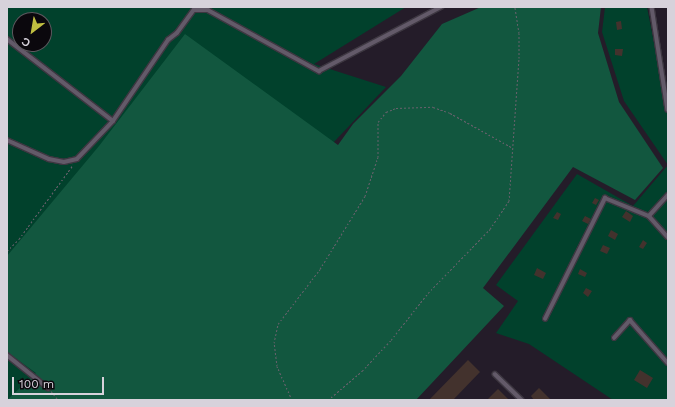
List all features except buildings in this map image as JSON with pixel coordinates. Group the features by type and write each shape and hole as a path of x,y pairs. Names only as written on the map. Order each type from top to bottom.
{"lane":[{"path":"7,140 49,159 64,162 77,159 113,121 168,40 177,33 195,8 208,10 319,71 441,7"},
{"path":"652,7 668,110"},
{"path":"7,39 113,121"},
{"path":"649,216 668,196"},
{"path":"545,319 605,198 649,216 668,237"},
{"path":"614,338 630,320 668,363"},
{"path":"7,356 48,388"},
{"path":"495,374 522,400"}],"path":[{"path":"328,400 362,371 391,340 428,293 502,214 509,201 512,185 511,147 519,58 519,33 515,7"},
{"path":"292,400 277,366 274,343 278,324 320,269 365,196 378,157 378,122 386,112 396,108 433,107 450,113 511,147"},
{"path":"7,251 19,239 77,159"},
{"path":"48,388 58,400"}],"green space":[{"path":"7,7 406,7 314,64 386,87 333,143 7,400"},
{"path":"481,7 601,7 598,33 619,102 663,168 635,200 573,167 483,288 504,306 416,400 7,400 36,373 7,352 7,256 99,146 185,34 338,145 353,124 401,76 442,24"},
{"path":"605,7 647,7 661,79 668,89 668,165 624,101 602,32"},
{"path":"668,165 668,400 613,400 529,344 496,333 518,301 496,285 577,174 633,206"}]}
